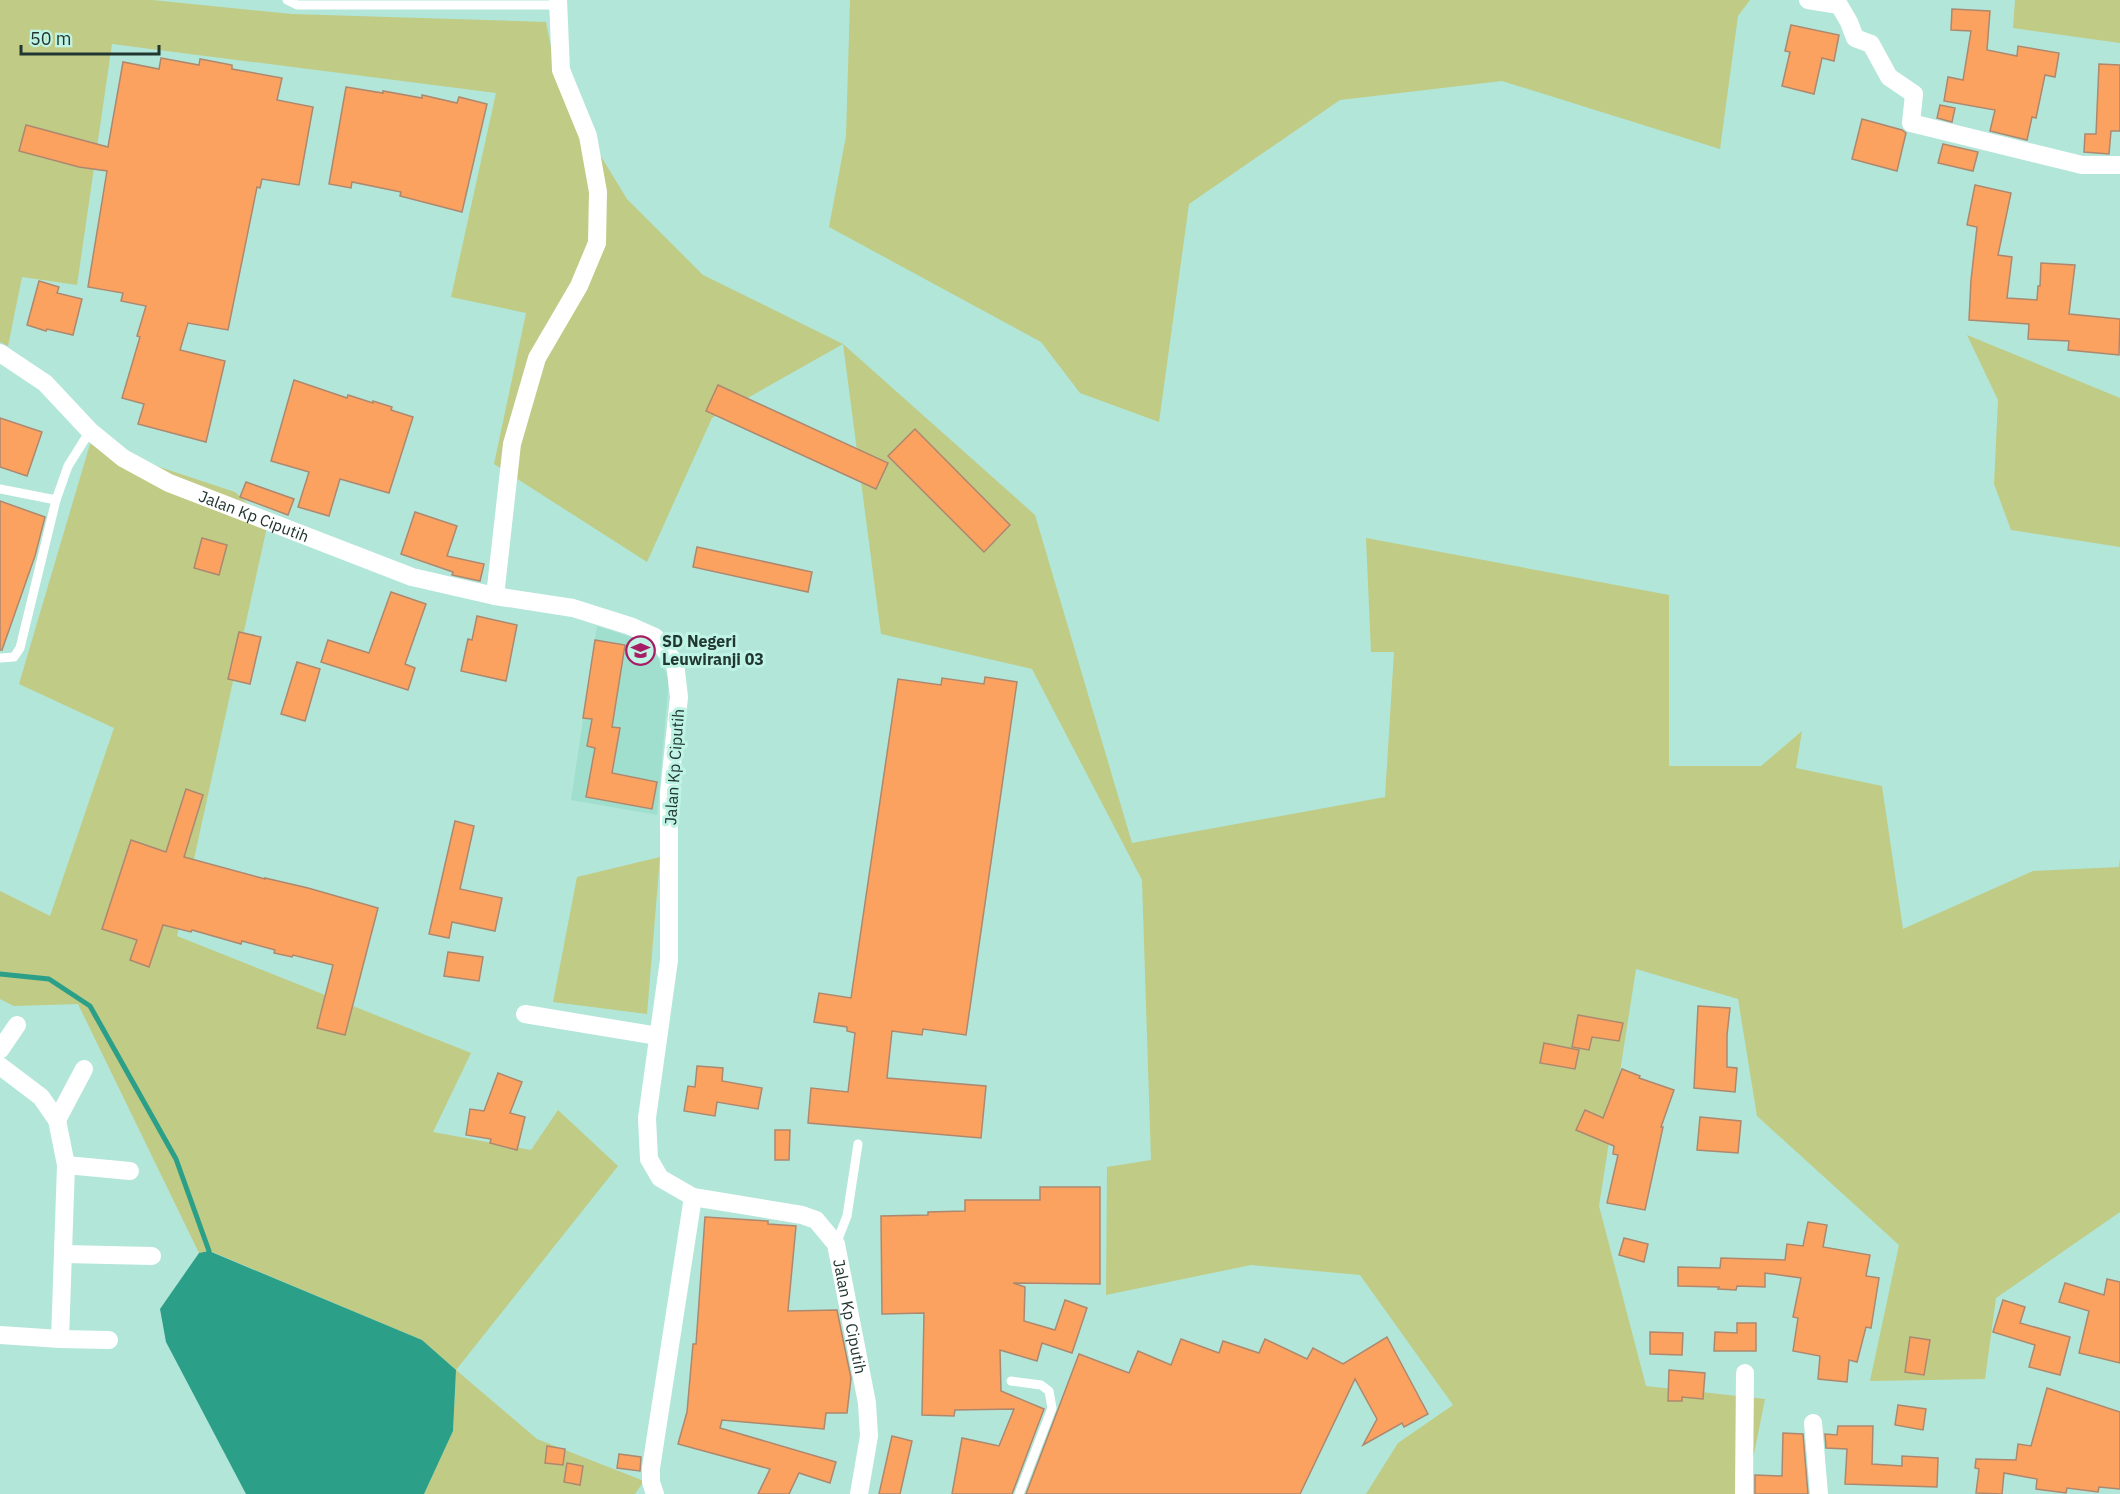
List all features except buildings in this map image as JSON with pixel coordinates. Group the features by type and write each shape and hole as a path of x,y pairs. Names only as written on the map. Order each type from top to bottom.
{"street":[{"path":"1808,0 1839,6 1855,38 1870,44 1889,77 1914,93 1911,123 2082,165 2120,165"},
{"path":"495,596 512,444 537,358 579,286 597,243 598,192 588,136 561,70 557,2"},
{"name":"Jalan Kp Ciputih","path":"0,353 45,383 90,431 123,458 169,483 412,577 495,596 573,608 630,626 655,637 675,663 679,697 669,793 669,960 647,1118 649,1158 660,1178 693,1197 802,1215 816,1220 836,1244 867,1403 869,1436 860,1494"},
{"path":"525,1014 658,1036"},
{"path":"0,1050 17,1025"},
{"path":"0,1066 41,1097 57,1120 66,1165 60,1339"},
{"path":"57,1120 84,1069"},
{"path":"66,1165 130,1171"},
{"path":"656,1494 651,1482 651,1468 693,1197"},
{"path":"64,1254 152,1256"},
{"path":"0,1335 109,1340"},
{"path":"1744,1494 1745,1373"},
{"path":"1813,1423 1820,1494"}],"lane":[{"path":"287,0 297,5 557,2"},
{"path":"0,657 14,657 20,648 56,500 68,466 90,431"},
{"path":"0,489 56,500"},
{"path":"836,1244 847,1216 858,1144"},
{"path":"1011,1381 1041,1385 1049,1391 1052,1408 1019,1494"}],"shaded area":[{"path":"0,0 152,0 292,14 546,22 559,88 627,199 703,275 843,344 712,418 647,562 494,464 526,313 451,297 496,93 112,44 77,285 22,277 8,346 0,342"},
{"path":"850,0 1750,0 1738,16 1720,149 1502,81 1340,100 1189,204 1159,422 1080,393 1041,342 829,227 846,136"},
{"path":"2015,0 2120,0 2120,43 2013,28"},
{"path":"1967,335 2120,398 2120,547 2011,530 1994,484 1998,400"},
{"path":"843,344 1035,515 1132,843 1385,797 1394,652 1371,652 1366,538 1669,595 1669,766 1761,766 1802,731 1796,768 1882,786 1903,929 2033,871 2119,867 2120,859 2120,1212 1996,1298 1985,1379 1870,1381 1899,1245 1757,1116 1738,999 1636,969 1599,1206 1646,1386 1765,1399 1746,1494 1366,1494 1398,1443 1453,1405 1360,1275 1251,1265 1106,1295 1107,1167 1151,1160 1142,880 1032,669 881,634"},
{"path":"90,444 235,492 268,522 177,936 471,1053 433,1132 531,1150 558,1110 618,1166 456,1370 422,1340 210,1251 199,1253 78,1004 14,1006 0,999 0,891 50,916 114,728 19,684"},
{"path":"597,626 649,643 669,678 657,815 571,800"},
{"path":"660,857 647,1014 553,1002 577,877"},
{"path":"209,1251 422,1340 456,1370 453,1431 424,1494 246,1494 166,1342 160,1309 199,1253"},
{"path":"456,1370 537,1439 644,1481 635,1494 424,1494 453,1431"}],"waterway":[{"path":"0,974 49,979 90,1006 176,1159 209,1251"}],"place":[{"name":"SD Negeri Leuwiranji 03","path":"641,650"}]}
